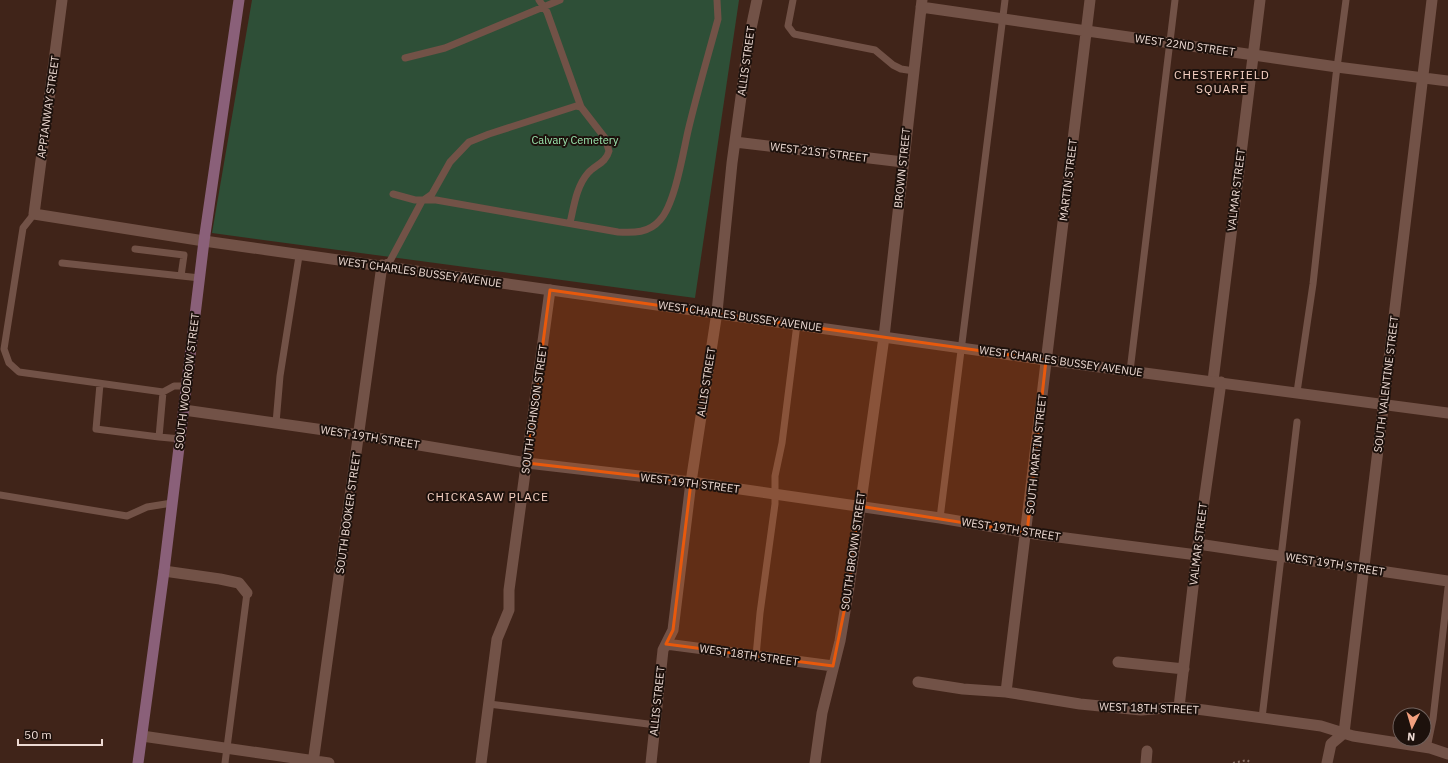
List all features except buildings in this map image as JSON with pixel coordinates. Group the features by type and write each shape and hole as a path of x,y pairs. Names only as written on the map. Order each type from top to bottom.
{"main road":[{"name":"SOUTH WOODROW STREET","path":"138,763 181,439 204,241 239,0"}],"street":[{"name":"APPIANWAY STREET","path":"34,214 62,0"},
{"name":"ALLIS STREET","path":"650,763 656,724 662,656 673,630 691,482 716,312 735,142 748,45 757,0"},
{"name":"MARTIN STREET","path":"1046,360 1090,0"},
{"name":"VALMAR STREET","path":"1180,707 1260,0"},
{"name":"SOUTH VALENTINE STREET","path":"1344,733 1432,0"},
{"name":"BROWN STREET","path":"884,337 922,3"},
{"name":"WEST 22ND STREET","path":"922,3 1003,18 1337,67 1448,81"},
{"name":"WEST 21ST STREET","path":"735,142 903,162"},
{"name":"WEST CHARLES BUSSEY AVENUE","path":"34,214 299,256 382,265 1046,360 1448,413"},
{"name":"SOUTH BOOKER STREET","path":"313,762 382,265"},
{"name":"SOUTH JOHNSON STREET","path":"481,763 497,639 509,610 509,590 550,290"},
{"name":"SOUTH BROWN STREET","path":"815,763 822,713 840,641 849,587 859,506 884,337"},
{"name":"SOUTH MARTIN STREET","path":"1006,692 1027,533 1046,360"},
{"name":"WEST 19TH STREET","path":"184,410 359,435 527,464 691,482 940,518 1027,533 1281,556 1448,581"},
{"path":"164,571 220,578 239,583 247,593"},
{"name":"WEST 18TH STREET","path":"666,644 833,666"},
{"path":"1118,662 1184,669"},
{"name":"WEST 18TH STREET","path":"918,682 964,689 1006,692 1080,704 1141,710 1180,707 1321,726 1344,733 1427,748 1448,754"},
{"path":"1327,763 1331,744 1344,733"},
{"path":"142,736 313,762 329,763"},
{"path":"1146,763 1147,751"}],"lane":[{"path":"405,58 445,48 541,3 560,0"},
{"path":"393,194 422,201 436,200 618,232 636,233 645,231 661,220 675,184 718,19 717,0"},
{"path":"793,0 788,26 794,34 875,50 893,65 901,69 914,71"},
{"path":"940,518 963,348 1005,0"},
{"path":"1130,371 1175,0"},
{"path":"1297,392 1312,284 1346,0"},
{"path":"541,3 547,12 581,107 605,138 609,151 605,160 589,172 583,180 577,195 570,223"},
{"path":"382,265 390,261 422,201 432,194 450,162 469,142 489,134 576,106 581,107"},
{"path":"34,214 23,228 4,349 9,363 19,372 100,384 163,392 174,386 186,386"},
{"path":"135,249 184,255 181,276"},
{"path":"276,423 280,376 299,256"},
{"path":"62,263 200,278"},
{"path":"756,656 760,613 775,504 775,476 782,443 797,324"},
{"path":"100,384 96,429 181,439"},
{"path":"159,437 163,392"},
{"path":"1262,718 1279,587 1281,556 1297,422"},
{"path":"0,495 127,516 142,508 172,503"},
{"path":"1427,748 1433,719 1448,588"},
{"path":"225,763 247,610 247,593"},
{"path":"489,704 656,724"}],"path":[{"path":"1233,763 1247,760 1251,763"}],"highlighted area":[{"path":"550,290 1046,360 1027,533 859,506 849,587 833,666 666,644 673,630 691,482 527,463"}],"green space":[{"name":"Calvary Cemetery","path":"252,0 739,0 695,298 212,233"}],"district":[{"name":"CHESTERFIELD SQUARE","path":"1222,82"},
{"name":"CHICKASAW PLACE","path":"488,497"}]}
